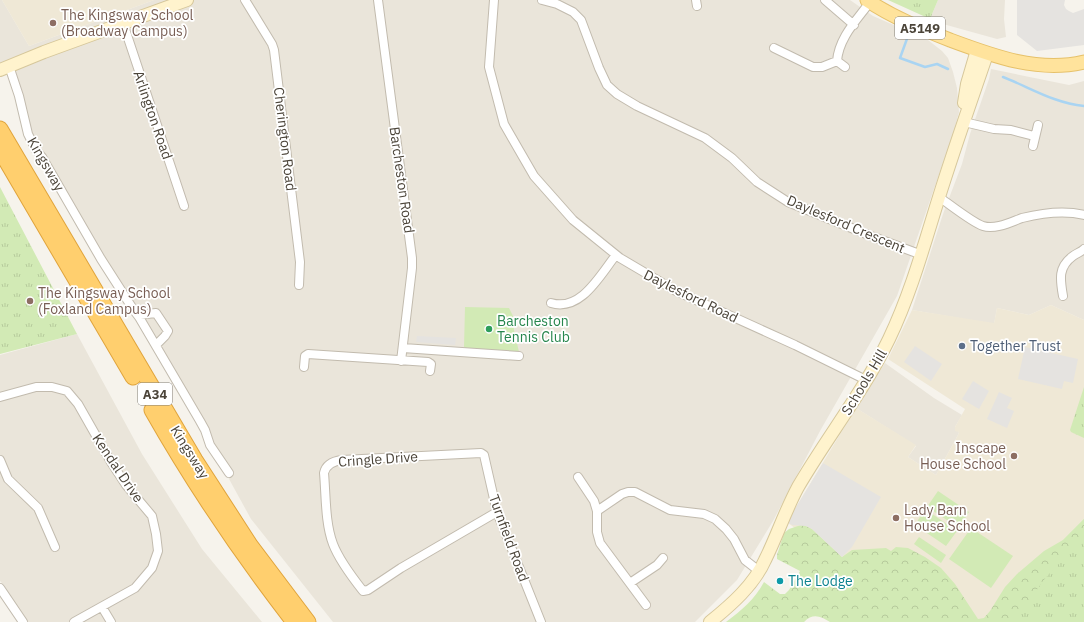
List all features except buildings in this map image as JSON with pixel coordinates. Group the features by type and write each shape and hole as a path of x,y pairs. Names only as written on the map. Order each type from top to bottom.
{"highway":[{"name":"Kingsway","path":"0,129 198,466 250,545 308,622"},
{"name":"Kingsway","path":"0,150 185,465 240,549 294,622"}],"main road":[{"name":"A5149","path":"869,1 923,34 1015,62 1045,66 1071,65 1084,62"}],"street":[{"path":"5,68 122,23 187,0"},
{"name":"Cherington Road","path":"245,0 274,50 300,262 299,285"},
{"name":"Barcheston Road","path":"378,0 412,258 401,361"},
{"name":"Daylesford Road","path":"494,0 489,67 504,124 534,176 573,220 616,255 676,291 795,345 866,380"},
{"name":"Daylesford Crescent","path":"542,0 557,4 573,12 581,20 604,79 607,85 616,94 637,106 705,138 732,158 757,182 788,202 922,255"},
{"path":"825,0 854,24"},
{"path":"838,61 840,46 869,1"},
{"name":"Arlington Road","path":"122,23 184,206"},
{"path":"774,48 813,67 838,61"},
{"name":"Schools Hill","path":"710,622 729,607 748,586 765,562 792,498 866,380 890,338 922,255 965,118 964,102 967,84 982,52"},
{"path":"838,61 845,68"},
{"name":"Kingsway","path":"5,68 31,141 42,157 101,259 156,345 205,430 210,445 229,473"},
{"path":"965,118 994,129 1011,130 1034,136"},
{"path":"1033,146 1034,136 1038,125"},
{"path":"939,197 983,226 994,227 1034,216 1050,214 1077,213 1084,215"},
{"path":"1062,296 1060,278 1061,270 1066,262 1084,249"},
{"path":"551,304 557,305 576,302 591,287 616,255"},
{"path":"138,315 156,313 168,331 156,345"},
{"path":"403,348 519,356"},
{"path":"304,367 305,356 308,354 428,362 431,364 430,371"},
{"name":"Kendal Drive","path":"0,397 36,387 52,387 67,391 78,404 126,485 152,516 158,551 152,568 135,588 74,622"},
{"name":"Cringle Drive","path":"481,453 342,460 333,462 327,467 324,473 331,536 338,554 363,591 368,590 401,568 497,512"},
{"name":"Turnfield Road","path":"481,453 484,455 497,512 540,622"},
{"path":"0,460 8,479 38,508 55,547"},
{"path":"578,477 587,489 597,510 597,532 600,544 646,605"},
{"path":"597,510 622,494 635,492 670,510 704,514 715,519 726,529 734,539 745,560 759,570"},
{"path":"630,583 657,565 663,558"},
{"path":"0,588 23,622"},
{"path":"102,606 111,622"}],"shaded area":[{"path":"0,0 2,0 29,46 154,0 850,0 873,16 928,40 942,51 948,58 953,72 957,88 959,112 954,131 897,296 820,431 773,521 737,580 695,622 333,622 251,519 135,308 86,227 34,148 13,76 0,69"},
{"name":"The Kingsway School (Broadway Campus)","path":"2,0 154,0 29,46"},
{"path":"938,0 1005,0 1004,19 1006,37 997,39 943,24 941,21 930,19"},
{"path":"1017,0 1065,0 1064,5 1066,9 1073,13 1084,9 1084,45 1037,51 1017,35"},
{"path":"991,69 1069,85 1084,81 1084,320 1051,305 1029,315 997,308 994,324 912,310 943,214 962,164"},
{"path":"1051,305 1084,320 1084,519 982,622 850,571 787,522 856,408 916,445 908,457 936,475 958,435 959,432 955,431 955,427 965,409 888,359 912,310 994,323 997,308 1029,315"},
{"path":"77,334 142,454 202,549 262,622 23,622 4,585 0,581 0,355"},
{"path":"417,336 456,338 455,345 416,342"},
{"path":"915,346 942,364 931,381 904,362"},
{"path":"1025,347 1078,359 1073,383 1064,381 1062,389 1018,379"},
{"path":"885,363 934,398 962,415 955,427 959,432 958,435 936,475 908,457 916,446 856,408"},
{"path":"973,381 989,391 979,409 962,399"},
{"path":"999,392 1012,398 1007,408 1014,411 1007,428 987,419"},
{"path":"823,463 881,497 852,547 842,557 812,529 806,526 792,525 787,522"}],"green space":[{"path":"888,0 938,0 930,19"},
{"name":"The Kingsway School (Foxland Campus)","path":"0,187 77,334 0,354"},
{"name":"Barcheston Tennis Club","path":"465,307 509,308 513,316 514,330 519,352 465,348"},
{"path":"1084,387 1084,438 1071,432 1070,430"},
{"path":"938,491 969,512 959,528 927,507"},
{"path":"925,509 957,531 946,546 915,525"},
{"path":"1084,519 1084,622 982,622"},
{"path":"1084,519 1084,542 1055,567 1016,617 1015,622 830,622 823,618 814,616 810,617 804,622 726,622 747,604 764,582 780,594 785,594 789,590 800,571 777,559 777,555 784,533 789,529 801,525 812,529 842,557 852,550 886,548 891,551 896,547 908,548 925,557 941,568 955,584 978,619 984,618 1005,587 1017,574 1044,551 1063,540"},
{"path":"971,528 1013,556 991,588 949,559"},
{"path":"919,537 946,555 941,563 914,544"}],"waterway":[{"path":"908,36 900,58 925,67 937,64 948,69"},
{"path":"1003,77 1063,102 1084,106"}],"place":[{"name":"The Kingsway School (Broadway Campus)","path":"53,23"},
{"name":"The Kingsway School (Foxland Campus)","path":"30,301"},
{"name":"Barcheston Tennis Club","path":"489,329"},
{"name":"Together Trust","path":"962,346"},
{"name":"Inscape House School","path":"1014,456"},
{"name":"Lady Barn House School","path":"896,518"},
{"name":"The Lodge","path":"780,581"}]}
